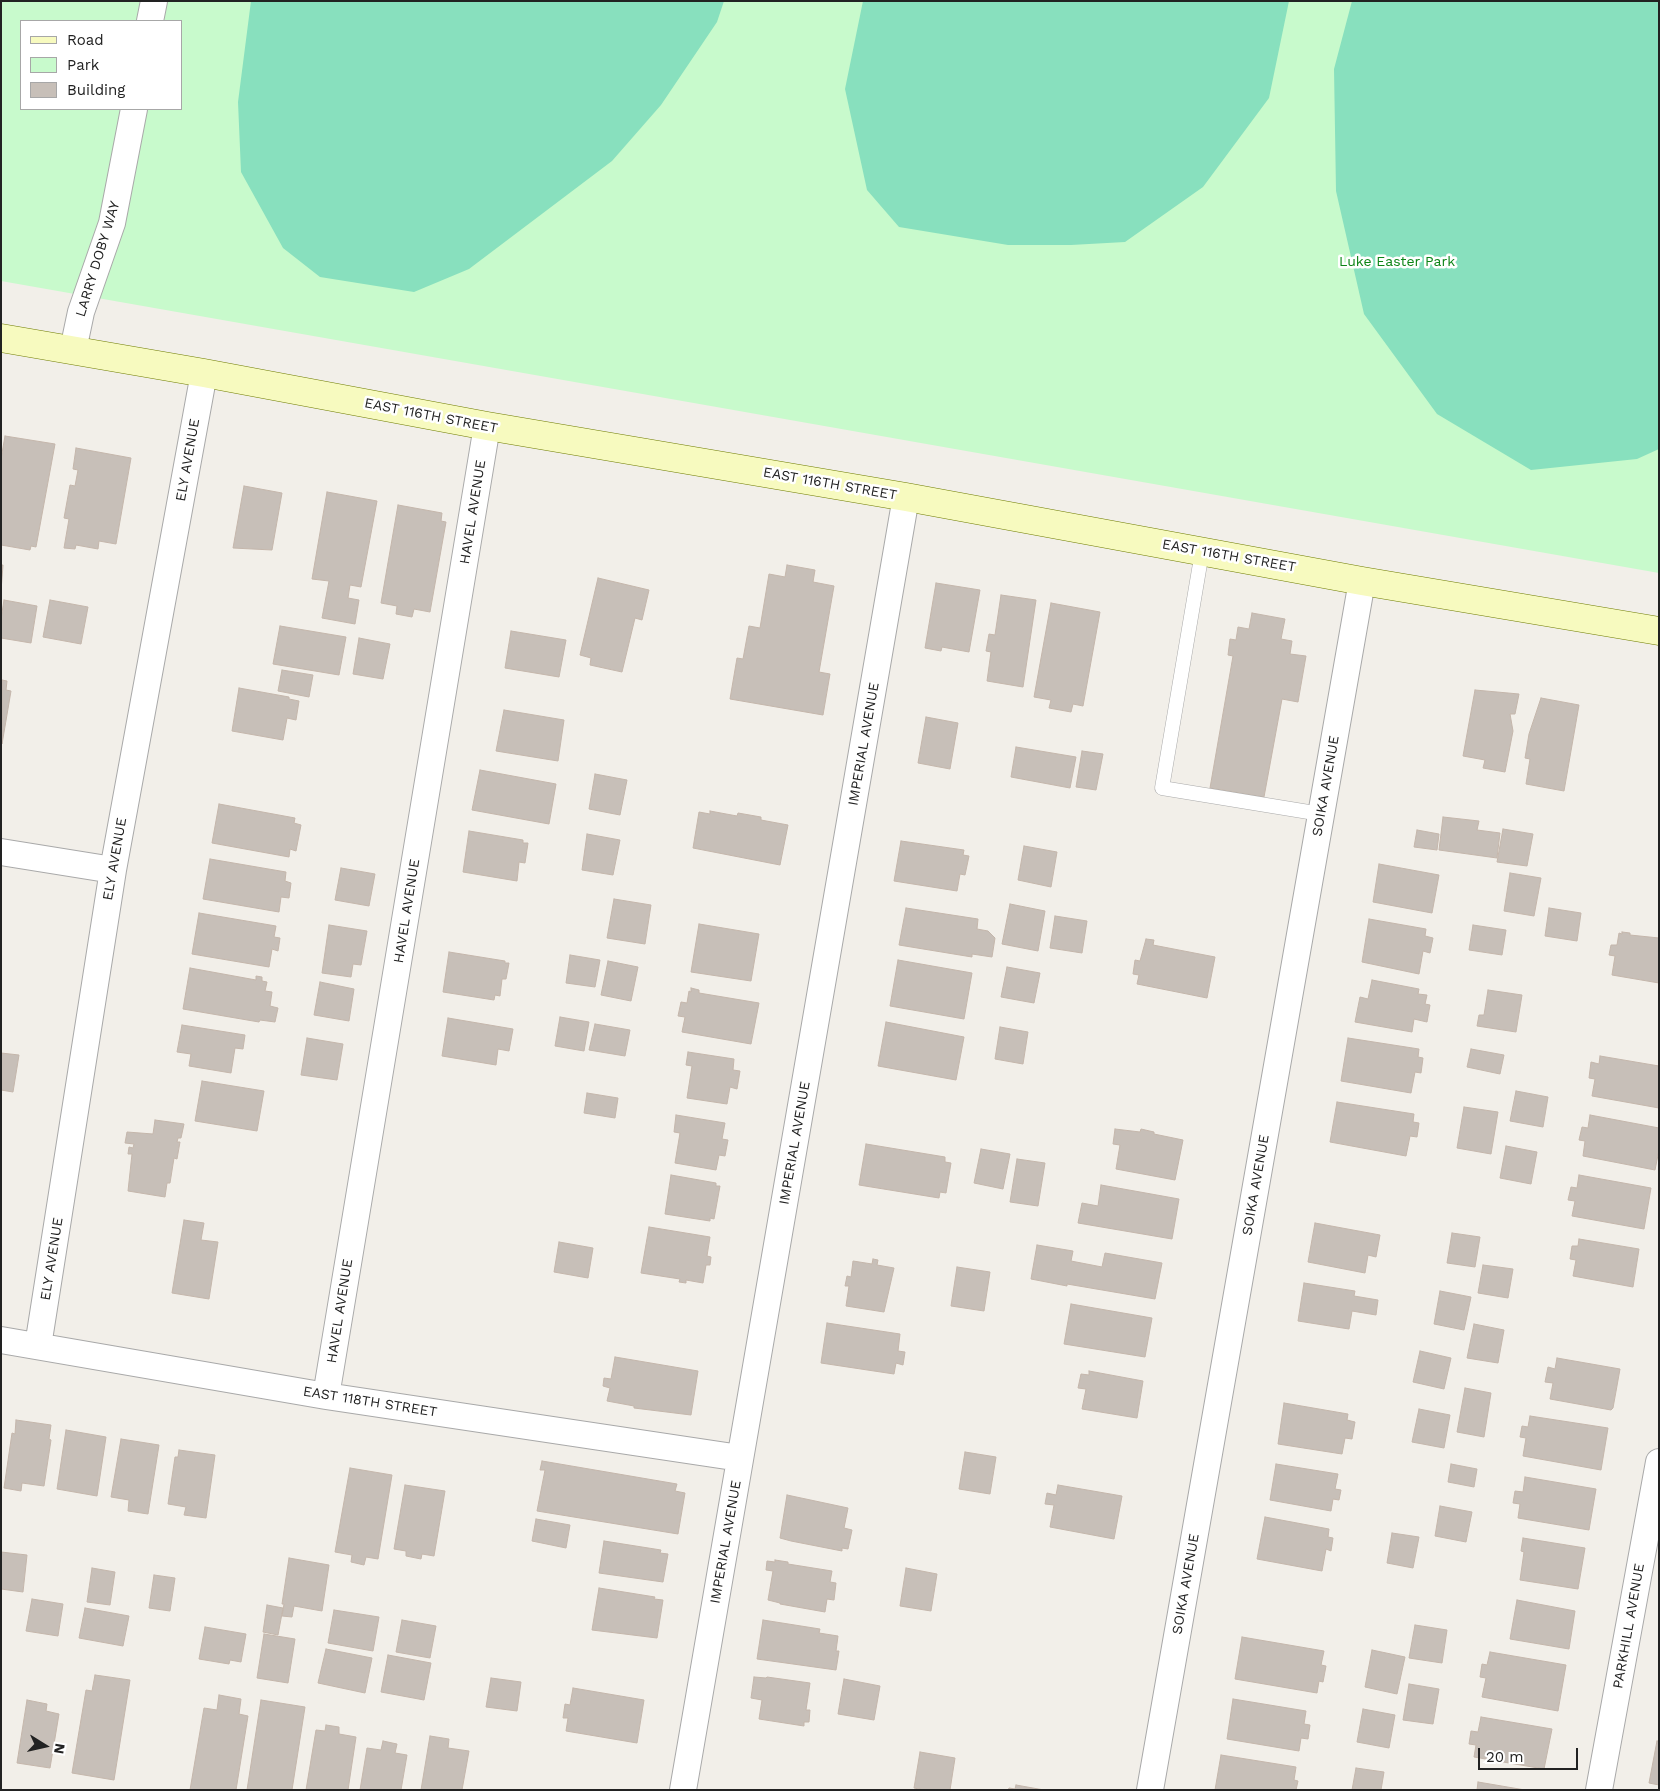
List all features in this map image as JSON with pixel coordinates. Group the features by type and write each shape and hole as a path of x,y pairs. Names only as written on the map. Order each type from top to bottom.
{"main road":[{"name":"EAST 116TH STREET","path":"1,338 204,373 487,426 906,497 1362,581 1659,631"}],"street":[{"path":"150,20 154,1"},
{"name":"LARRY DOBY WAY","path":"73,350 81,312 112,223 134,110"},
{"name":"ELY AVENUE","path":"38,1346 113,870 204,373"},
{"name":"HAVEL AVENUE","path":"326,1396 487,426"},
{"name":"IMPERIAL AVENUE","path":"683,1790 906,497"},
{"name":"SOIKA AVENUE","path":"1150,1790 1362,581"},
{"path":"1,852 113,870"},
{"name":"EAST 118TH STREET","path":"1,1340 326,1396 740,1458"},
{"name":"PARKHILL AVENUE","path":"1599,1790 1659,1462"}],"lane":[{"path":"1202,552 1162,788 1321,814"}],"green space":[{"name":"Luke Easter Park","path":"1,1 1659,1 1659,573 1,281"},
{"path":"251,1 724,1 717,22 661,105 612,161 469,269 414,292 320,277 283,248 241,172 238,102"},
{"path":"863,1 1289,1 1269,98 1203,187 1125,242 1071,245 1008,245 899,227 867,190 845,89"},
{"path":"1352,1 1659,1 1659,449 1637,459 1531,470 1437,414 1364,314 1336,191 1334,69"}],"building":[{"path":"5,436 55,444 36,547 31,546 30,550 1,545 1,459"},
{"path":"76,448 131,458 116,544 99,541 98,549 76,545 75,549 64,548 69,519 64,518 70,485 75,486 78,470 73,469"},
{"path":"244,486 282,493 272,550 233,548"},
{"path":"327,492 377,501 361,587 350,585 348,598 359,600 355,624 322,618 329,581 312,579"},
{"path":"398,505 442,513 441,521 446,522 430,612 414,609 412,617 396,614 397,606 381,603"},
{"path":"1,565 3,565 1,591"},
{"path":"787,565 815,570 813,582 834,586 819,672 830,674 823,715 730,699 737,658 743,659 749,626 760,628 769,574 785,577"},
{"path":"598,578 649,590 642,620 635,618 622,672 590,665 591,658 580,655"},
{"path":"936,583 980,590 969,652 942,647 941,651 925,648"},
{"path":"1001,595 1036,600 1023,687 987,681 991,652 986,651 989,634 995,635"},
{"path":"4,600 37,606 31,643 1,638"},
{"path":"50,600 88,607 81,644 43,637"},
{"path":"1051,603 1100,612 1083,706 1073,704 1071,712 1049,708 1051,700 1034,697"},
{"path":"1252,613 1285,619 1281,639 1292,641 1290,654 1306,656 1298,702 1282,699 1264,797 1210,788 1233,656 1228,655 1230,639 1236,640 1238,627 1249,629"},
{"path":"280,626 346,637 339,675 273,664"},
{"path":"511,631 566,640 559,677 505,668"},
{"path":"359,638 390,644 383,679 353,674"},
{"path":"282,670 313,675 309,697 278,691"},
{"path":"2,680 7,681 6,690 11,691 2,744"},
{"path":"239,688 289,697 289,699 299,701 296,720 287,718 283,740 232,731"},
{"path":"1475,690 1519,694 1515,714 1510,714 1513,731 1505,772 1483,768 1485,760 1463,756"},
{"path":"1541,698 1579,705 1564,791 1526,784 1530,759 1525,758 1529,734"},
{"path":"504,710 564,720 558,761 496,751"},
{"path":"926,717 958,723 950,769 918,763"},
{"path":"1016,747 1076,757 1070,788 1011,777"},
{"path":"1082,751 1103,754 1096,790 1076,787"},
{"path":"480,770 556,784 549,824 472,810"},
{"path":"595,774 627,780 620,815 589,809"},
{"path":"219,804 295,818 294,823 301,825 296,851 290,849 289,857 212,843"},
{"path":"710,811 737,816 738,813 761,817 761,820 788,825 780,865 693,848 699,812 710,814"},
{"path":"1443,817 1479,821 1477,830 1500,833 1497,858 1439,850"},
{"path":"1503,829 1533,834 1527,866 1497,862"},
{"path":"1417,830 1439,834 1437,850 1414,847"},
{"path":"469,831 523,840 523,843 528,843 525,863 519,862 517,881 463,872"},
{"path":"587,834 620,840 613,875 582,870"},
{"path":"901,841 964,850 963,855 969,856 965,875 960,874 957,891 894,881"},
{"path":"1024,846 1057,852 1051,887 1018,880"},
{"path":"210,859 286,872 285,881 291,883 289,898 281,897 279,912 203,899"},
{"path":"1379,864 1439,875 1432,913 1373,902"},
{"path":"341,868 375,874 369,906 335,900"},
{"path":"1510,873 1541,878 1534,916 1504,911"},
{"path":"614,899 651,905 645,944 607,938"},
{"path":"1010,904 1045,911 1038,951 1002,944"},
{"path":"906,908 978,919 977,929 988,931 995,938 992,957 972,954 972,957 899,945"},
{"path":"1549,908 1581,913 1577,941 1545,936"},
{"path":"199,913 276,926 274,937 280,938 278,951 272,949 269,967 192,954"},
{"path":"1055,916 1087,921 1082,953 1050,948"},
{"path":"1369,919 1426,929 1425,936 1433,938 1430,953 1423,951 1419,974 1362,962"},
{"path":"699,924 759,934 751,981 691,972"},
{"path":"329,925 367,931 361,965 353,964 351,977 322,973"},
{"path":"1473,925 1506,930 1502,955 1469,950"},
{"path":"1622,932 1630,933 1630,935 1659,938 1659,983 1612,975 1615,956 1609,955 1611,945 1617,945 1619,933 1622,934"},
{"path":"1146,939 1154,940 1153,945 1215,957 1207,998 1137,984 1139,975 1133,974 1135,960 1140,961"},
{"path":"449,952 509,963 506,979 502,979 500,996 495,995 494,1000 443,992"},
{"path":"570,955 600,960 595,987 566,983"},
{"path":"898,960 972,973 964,1019 890,1006"},
{"path":"608,961 638,967 631,1001 601,995"},
{"path":"1007,967 1040,973 1034,1003 1001,997"},
{"path":"190,968 256,980 256,976 262,977 262,981 267,982 265,991 272,992 270,1006 278,1008 275,1022 260,1020 259,1022 183,1009"},
{"path":"1372,980 1419,989 1418,994 1427,995 1425,1004 1430,1005 1427,1022 1414,1019 1412,1032 1355,1022 1360,997 1368,999"},
{"path":"320,982 354,989 349,1021 314,1015"},
{"path":"691,988 699,990 699,993 759,1003 751,1044 682,1032 685,1017 678,1016 681,1002 687,1003"},
{"path":"1488,990 1522,995 1516,1032 1477,1026 1479,1015 1484,1015"},
{"path":"560,1017 589,1022 584,1051 555,1046"},
{"path":"448,1018 513,1029 509,1051 498,1049 496,1065 442,1056"},
{"path":"886,1022 964,1037 956,1080 878,1066"},
{"path":"595,1024 630,1030 625,1056 589,1050"},
{"path":"182,1025 245,1035 243,1049 235,1048 231,1073 189,1066 191,1054 177,1052"},
{"path":"1000,1027 1028,1032 1023,1064 995,1059"},
{"path":"307,1038 343,1044 337,1080 301,1075"},
{"path":"1348,1038 1419,1049 1418,1057 1423,1058 1421,1073 1415,1072 1411,1093 1341,1081"},
{"path":"1471,1049 1504,1055 1500,1074 1467,1067"},
{"path":"688,1052 734,1059 733,1070 740,1071 737,1089 730,1087 727,1104 687,1098 692,1066 686,1065"},
{"path":"1,1053 19,1055 13,1092 1,1090"},
{"path":"1600,1056 1659,1066 1659,1108 1592,1096 1595,1079 1589,1078 1591,1062 1599,1064"},
{"path":"202,1081 264,1091 257,1131 195,1121"},
{"path":"1516,1091 1548,1097 1543,1127 1510,1121"},
{"path":"587,1093 618,1098 615,1118 584,1113"},
{"path":"1337,1102 1414,1114 1413,1122 1419,1123 1417,1137 1410,1136 1406,1156 1330,1142"},
{"path":"1464,1107 1498,1112 1491,1154 1457,1148"},
{"path":"676,1115 725,1123 722,1139 728,1140 725,1156 719,1155 716,1170 675,1163 680,1133 674,1132"},
{"path":"1590,1115 1659,1128 1659,1150 1655,1170 1583,1156 1585,1141 1579,1140 1582,1127 1588,1128"},
{"path":"155,1120 184,1124 181,1138 178,1138 177,1142 180,1142 177,1159 174,1158 170,1183 167,1183 165,1197 128,1191 132,1154 128,1154 129,1147 133,1148 134,1144 125,1143 127,1132 153,1134"},
{"path":"1115,1129 1140,1132 1141,1129 1154,1132 1154,1134 1183,1140 1175,1180 1116,1169 1120,1145 1113,1144"},
{"path":"866,1144 945,1157 945,1162 951,1163 946,1193 940,1192 939,1198 859,1185"},
{"path":"1506,1146 1537,1152 1531,1184 1500,1178"},
{"path":"981,1149 1010,1154 1003,1189 974,1183"},
{"path":"1017,1159 1045,1163 1038,1206 1010,1202"},
{"path":"671,1175 716,1183 716,1186 720,1186 714,1219 710,1218 710,1221 665,1214"},
{"path":"1579,1175 1651,1188 1644,1229 1572,1216 1575,1201 1568,1200 1571,1187 1577,1188"},
{"path":"1101,1185 1179,1199 1172,1239 1078,1223 1082,1203 1098,1206"},
{"path":"184,1220 204,1223 201,1240 218,1242 209,1299 172,1293"},
{"path":"1315,1223 1380,1235 1376,1257 1368,1255 1365,1273 1308,1262"},
{"path":"649,1227 710,1237 707,1256 711,1257 710,1265 706,1265 703,1283 686,1280 686,1283 679,1282 680,1279 641,1273"},
{"path":"1452,1233 1480,1237 1475,1267 1447,1263"},
{"path":"1579,1239 1639,1249 1633,1287 1573,1276 1576,1260 1570,1259 1572,1246 1578,1246"},
{"path":"559,1242 593,1248 588,1278 554,1272"},
{"path":"1037,1245 1073,1251 1071,1261 1102,1267 1105,1253 1162,1263 1155,1299 1031,1279"},
{"path":"873,1259 878,1260 877,1265 894,1268 884,1312 846,1306 849,1286 845,1286 847,1276 851,1277 853,1261 872,1264"},
{"path":"1483,1265 1513,1269 1508,1298 1478,1293"},
{"path":"957,1267 990,1272 984,1311 951,1306"},
{"path":"1304,1283 1355,1291 1354,1296 1378,1300 1376,1315 1352,1311 1349,1329 1298,1321"},
{"path":"1440,1291 1471,1297 1464,1330 1434,1324"},
{"path":"1071,1304 1152,1318 1145,1357 1064,1344"},
{"path":"827,1323 900,1334 898,1351 905,1352 903,1365 896,1363 894,1374 821,1363"},
{"path":"1474,1324 1504,1330 1498,1363 1467,1358"},
{"path":"1420,1351 1451,1358 1444,1389 1413,1382"},
{"path":"615,1357 698,1371 691,1415 634,1408 634,1406 607,1401 610,1388 603,1386 604,1378 611,1379"},
{"path":"1557,1358 1620,1369 1613,1408 1611,1410 1550,1399 1553,1383 1545,1382 1548,1367 1555,1369"},
{"path":"1089,1371 1143,1381 1137,1418 1082,1409 1086,1389 1078,1388 1081,1374 1089,1375"},
{"path":"1465,1388 1491,1393 1484,1437 1457,1432"},
{"path":"1284,1403 1348,1414 1347,1420 1355,1422 1352,1439 1345,1438 1342,1454 1278,1444"},
{"path":"1419,1409 1450,1415 1444,1448 1412,1442"},
{"path":"1530,1416 1608,1428 1601,1470 1523,1456 1526,1438 1520,1437 1522,1426 1528,1427"},
{"path":"16,1420 51,1425 49,1439 51,1440 44,1486 22,1483 21,1491 4,1488 12,1433 15,1434"},
{"path":"66,1430 106,1437 97,1496 57,1489"},
{"path":"121,1439 159,1445 148,1514 128,1511 129,1500 111,1497"},
{"path":"179,1450 215,1455 206,1518 184,1515 186,1507 168,1504 175,1457 178,1457"},
{"path":"965,1452 996,1457 990,1494 959,1489"},
{"path":"542,1461 677,1484 675,1491 685,1493 678,1534 537,1511 545,1470 540,1470"},
{"path":"1276,1464 1338,1474 1335,1489 1341,1490 1339,1500 1333,1499 1331,1511 1270,1500"},
{"path":"1451,1464 1477,1469 1474,1487 1448,1482"},
{"path":"350,1468 392,1475 378,1559 366,1557 364,1565 351,1562 352,1555 335,1552"},
{"path":"1525,1477 1596,1489 1589,1530 1518,1518 1520,1504 1513,1503 1515,1491 1523,1492"},
{"path":"405,1485 445,1491 434,1556 422,1554 421,1559 406,1556 406,1551 394,1549"},
{"path":"1058,1485 1122,1496 1114,1539 1050,1527 1054,1505 1045,1504 1047,1493 1056,1495"},
{"path":"787,1495 848,1508 844,1528 852,1530 848,1549 842,1548 842,1551 780,1538"},
{"path":"1440,1506 1472,1512 1466,1542 1435,1536"},
{"path":"1265,1517 1329,1529 1328,1537 1333,1538 1331,1551 1326,1549 1322,1571 1257,1559"},
{"path":"536,1519 570,1525 566,1548 532,1541"},
{"path":"1392,1533 1419,1537 1413,1568 1387,1563"},
{"path":"1523,1538 1585,1548 1578,1589 1520,1580 1524,1552 1521,1551"},
{"path":"604,1541 661,1550 660,1553 668,1554 663,1582 599,1573"},
{"path":"1,1552 27,1555 23,1592 1,1589"},
{"path":"289,1558 329,1565 322,1611 294,1606 292,1617 282,1616"},
{"path":"775,1560 832,1571 830,1582 836,1583 834,1600 827,1599 825,1612 768,1600 773,1571 766,1570 767,1561 775,1562"},
{"path":"92,1568 115,1572 110,1605 87,1602"},
{"path":"906,1568 937,1574 931,1611 900,1606"},
{"path":"154,1575 175,1578 170,1611 149,1608"},
{"path":"599,1588 663,1600 657,1638 592,1630"},
{"path":"32,1599 63,1604 58,1636 26,1631"},
{"path":"1517,1600 1575,1611 1569,1649 1510,1639"},
{"path":"267,1605 283,1608 278,1635 263,1632"},
{"path":"85,1608 129,1616 123,1646 79,1638"},
{"path":"334,1610 379,1617 373,1651 328,1643"},
{"path":"402,1620 436,1626 430,1658 396,1652"},
{"path":"763,1620 820,1629 819,1633 838,1636 836,1651 839,1651 836,1670 757,1659"},
{"path":"1415,1625 1447,1630 1442,1663 1409,1658"},
{"path":"205,1627 246,1634 241,1662 230,1660 229,1664 199,1659"},
{"path":"264,1634 295,1639 288,1683 257,1678"},
{"path":"1242,1637 1324,1651 1321,1665 1326,1666 1323,1682 1319,1681 1317,1693 1235,1679"},
{"path":"326,1649 372,1658 365,1693 318,1683"},
{"path":"1372,1650 1405,1657 1397,1694 1365,1687"},
{"path":"1490,1652 1566,1665 1558,1711 1482,1697 1486,1678 1480,1677 1482,1664 1487,1665"},
{"path":"388,1655 431,1663 424,1700 381,1692"},
{"path":"95,1675 130,1680 114,1780 72,1773 86,1690 92,1691"},
{"path":"754,1677 810,1683 806,1710 810,1710 809,1722 804,1722 804,1726 759,1719 762,1700 751,1698"},
{"path":"491,1678 521,1682 517,1711 486,1707"},
{"path":"844,1679 880,1686 874,1720 838,1714"},
{"path":"1409,1684 1439,1689 1433,1724 1403,1720"},
{"path":"573,1688 644,1700 637,1743 566,1731 568,1718 563,1718 565,1704 570,1705"},
{"path":"219,1695 241,1699 239,1714 248,1716 236,1790 190,1790 204,1708 217,1710"},
{"path":"1233,1699 1306,1711 1304,1724 1310,1725 1308,1739 1301,1738 1299,1751 1227,1739"},
{"path":"27,1700 47,1704 46,1711 59,1714 50,1768 17,1763"},
{"path":"261,1700 305,1707 292,1790 247,1790"},
{"path":"1363,1709 1395,1715 1389,1748 1357,1742"},
{"path":"1481,1717 1552,1729 1544,1769 1474,1757 1476,1745 1469,1744 1471,1731 1478,1732"},
{"path":"326,1725 339,1727 339,1734 356,1737 348,1790 306,1790 316,1730 325,1731"},
{"path":"430,1736 449,1739 448,1748 469,1751 462,1790 421,1790"},
{"path":"383,1741 397,1744 395,1753 407,1755 401,1790 360,1790 367,1748 381,1750"},
{"path":"1657,1741 1659,1741 1659,1785 1649,1783"},
{"path":"920,1752 955,1758 950,1790 914,1788"},
{"path":"1221,1755 1296,1767 1294,1780 1298,1781 1296,1790 1215,1790"},
{"path":"1356,1768 1384,1772 1381,1790 1352,1790"},
{"path":"1478,1782 1525,1790 1477,1790"},
{"path":"1016,1785 1044,1790 1008,1790 1009,1788 1015,1789"}]}
